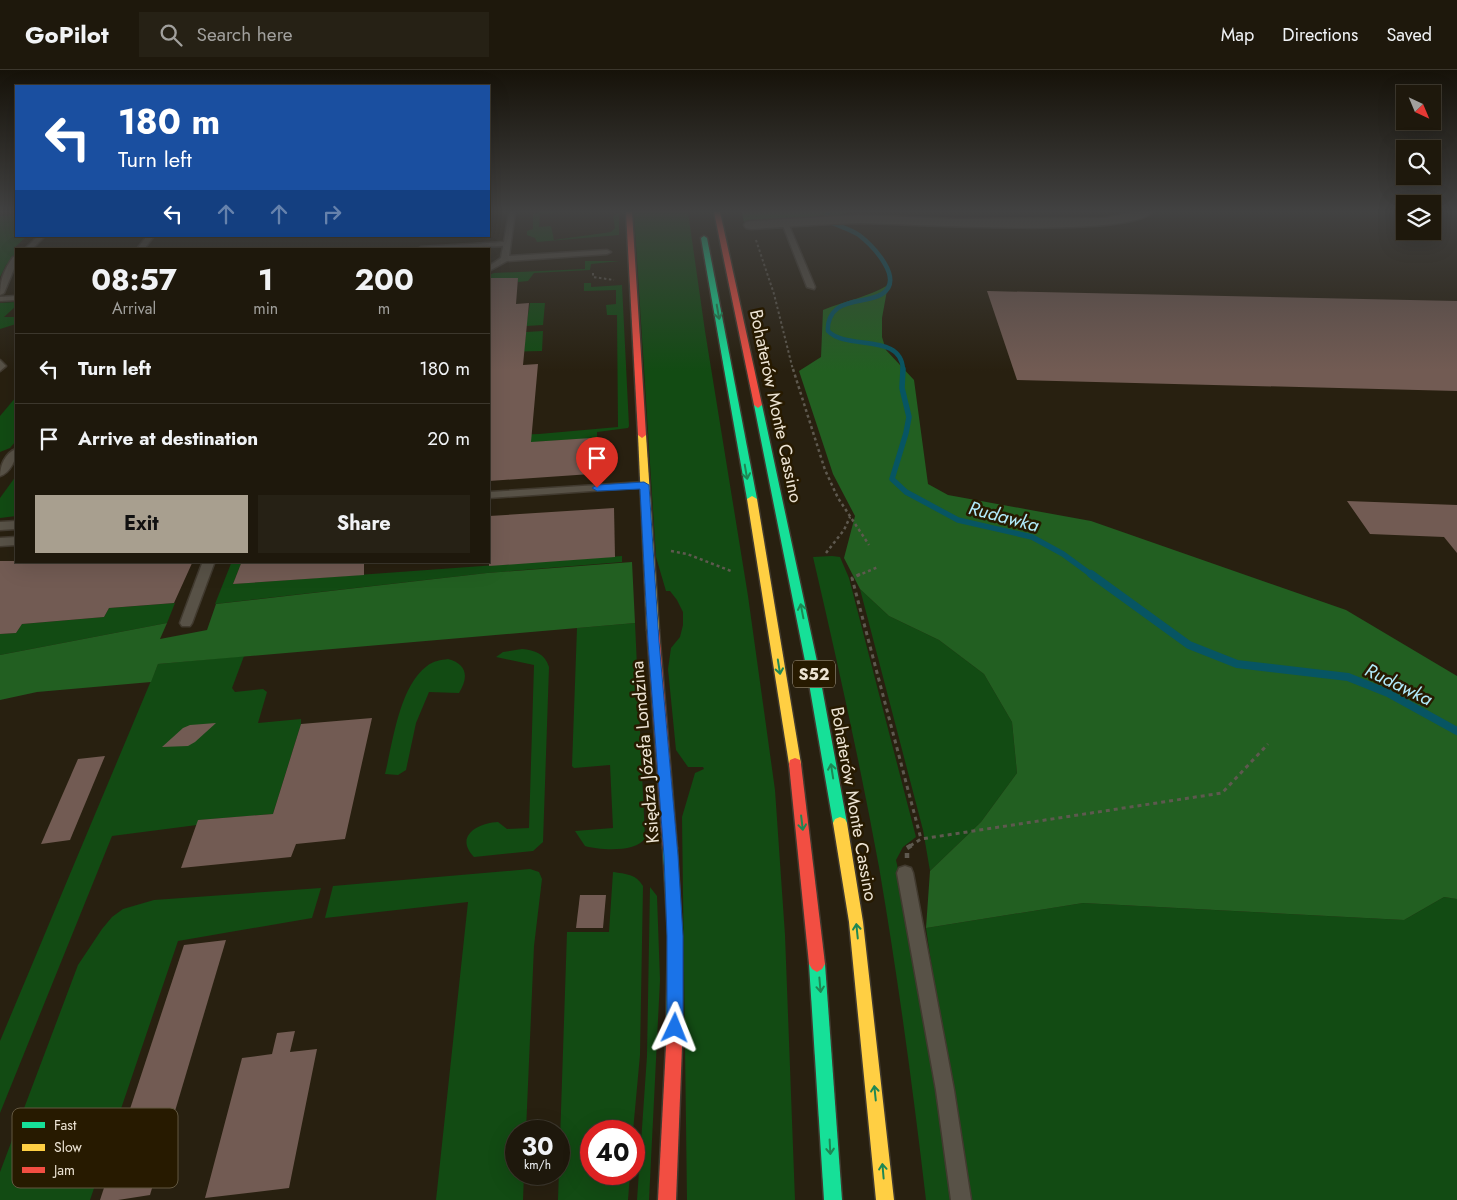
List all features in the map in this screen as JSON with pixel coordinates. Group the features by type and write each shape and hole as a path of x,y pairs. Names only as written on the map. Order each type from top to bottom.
{"main road":[{"name":"Księdza Józefa Londzina","path":"632,265 648,552 671,856 675,936 676,1012 667,1200"},
{"name":"S52","path":"709,265 794,758 814,920 825,1054 833,1200"},
{"name":"Bohaterów Monte Cassino","path":"728,265 796,581 830,762 856,922 885,1200"}],"lane":[{"path":"0,293 12,265"},
{"path":"802,265 811,286"},
{"path":"0,299 15,298"},
{"path":"0,362 2,366 0,368"},
{"path":"0,473 15,453"},
{"path":"490,495 644,485"},
{"path":"0,526 15,525"},
{"path":"0,542 15,541"},
{"path":"186,623 208,563"},
{"path":"905,873 945,1090 961,1200"}],"path":[{"path":"764,265 774,294 786,346 825,470 838,498 870,545"},
{"path":"826,553 844,530 850,516"},
{"path":"648,552 678,551 724,570 731,571"},
{"path":"878,567 852,578 921,840"},
{"path":"905,873 908,848 921,840 1222,793 1268,744"}],"green space":[{"path":"0,265 6,265 6,265 0,277"},
{"path":"585,265 591,265 590,270 534,273 528,281 518,282 518,278 494,278 490,280 490,275 494,273 585,269"},
{"path":"637,265 696,265 748,596 775,790 785,935 795,1200 687,1200 682,817 695,773 704,769 703,767 688,767 676,750 668,669 671,648 680,637 683,625 683,612 670,591 666,591 656,557"},
{"path":"584,283 591,283 591,287 622,285 628,428 597,432 597,438 490,445 490,436 618,427 617,315 607,315 606,305 616,304 616,290 584,291"},
{"path":"888,285 882,318 882,337 886,350 914,380 928,484 948,495 1091,521 1346,610 1457,676 1457,899 1444,897 1404,920 1083,903 926,928 930,871 981,822 1017,773 1012,722 984,674 939,640 889,616 860,589 844,558 855,516 833,474 799,371 821,357 823,310 864,296"},
{"path":"15,302 15,307 4,317 15,317 15,324 0,329 0,303"},
{"path":"530,303 545,303 543,325 526,326"},
{"path":"505,304 517,304 524,350 526,332 543,331 542,351 490,352 490,309"},
{"path":"15,398 15,442 10,448 0,452 0,416"},
{"path":"15,477 15,516 0,518 0,498"},
{"path":"622,556 622,562 487,573 215,604 231,563 241,563 233,584"},
{"path":"813,557 840,557 849,578 916,837 903,847 896,860 917,955 954,1200 926,1200 905,1034 879,867 848,712"},
{"path":"632,562 635,623 158,664 151,682 37,692 0,700 0,655 167,623 160,639 207,630 216,604 487,573"},
{"path":"860,589 889,616 939,640 984,674 1012,722 1017,773 981,822 930,871 923,830"},
{"path":"175,603 167,623 0,655 0,634 16,633 22,624 104,617 109,608"},
{"path":"635,623 645,838 641,843 626,848 608,849 585,846 575,831 613,828 610,765 574,768 572,766 577,628"},
{"path":"522,649 531,650 542,656 549,667 543,842 533,851 474,857 468,850 466,843 471,832 476,828 498,822 507,829 529,828 534,665 496,657 503,652"},
{"path":"244,656 232,688 235,692 263,689 267,692 258,723 301,719 273,814 199,820 197,825 112,836 0,1113 0,1041 158,664"},
{"path":"448,659 459,664 464,672 464,682 459,693 429,692 416,723 406,770 398,775 385,774 398,716 410,687 417,675 427,666 434,662"},
{"path":"530,869 539,872 542,879 534,946 526,1120 505,1120 505,1185 524,1185 523,1200 436,1200 468,902 325,918 333,886"},
{"path":"613,872 626,874 637,879 643,886 640,1055 634,1120 580,1120 580,1185 629,1185 628,1200 558,1200 559,1185 570,1185 570,1120 561,1120 567,932 609,932"},
{"path":"650,887 657,896 660,980 649,1200 637,1200 638,1185 645,1185 645,1120 643,1120 647,1056"},
{"path":"321,888 312,918 178,941 121,1108 24,1108 78,965 112,917 123,909 154,900"},
{"path":"1444,897 1457,899 1457,1200 966,1200 926,928 1083,903 1404,920"},
{"path":"12,1140 12,1188 94,1188 90,1200 0,1200 0,1172"}],"building":[{"path":"490,278 518,278 516,304 529,303 523,365 538,364 531,442 591,438 591,474 490,481"},
{"path":"987,291 1457,301 1457,391 1017,380"},
{"path":"1347,501 1457,505 1457,553 1444,537 1370,534"},
{"path":"614,508 615,557 489,566 490,516"},
{"path":"0,561 15,561 15,563 192,563 174,603 109,608 104,617 22,624 16,633 0,634"},
{"path":"241,563 364,563 364,575 233,584"},
{"path":"372,718 345,839 296,844 291,857 181,868 198,820 273,814 301,724"},
{"path":"216,723 188,746 162,747 183,728 190,725"},
{"path":"105,756 70,840 41,844 78,759"},
{"path":"580,895 606,895 603,928 576,928"},
{"path":"226,940 176,1108 130,1108 184,945"},
{"path":"295,1031 290,1052 317,1049 289,1188 205,1198 242,1058 272,1054 277,1033"},
{"path":"104,1188 152,1188 150,1195 118,1200 100,1200"}],"waterway":[{"name":"Rudawka","path":"885,265 889,272 888,288 877,297 849,303 838,308 830,318 828,331 837,337 884,346 894,351 900,358 903,370"},
{"name":"Rudawka","path":"903,370 902,388 909,417 892,479 906,492 958,520 1032,537 1063,554 1093,576"},
{"name":"Rudawka","path":"1091,574 1189,645 1237,664 1348,677 1388,693 1457,731"}],"traffic: fast":[{"path":"709,265 752,499"},
{"path":"758,405 812,666 840,823"},
{"path":"670,848 675,936 674,1046"},
{"path":"817,964 833,1200"}],"traffic: slow":[{"path":"642,435 653,630"},
{"path":"752,499 795,764"},
{"path":"840,823 856,922 885,1200"}],"traffic: jam":[{"path":"632,265 642,435"},
{"path":"728,265 758,405"},
{"path":"653,630 670,848"},
{"path":"795,764 817,964"},
{"path":"667,1200 674,1046"}],"route":[{"path":"597,488 644,485 671,856 675,936 675,1028"}]}
